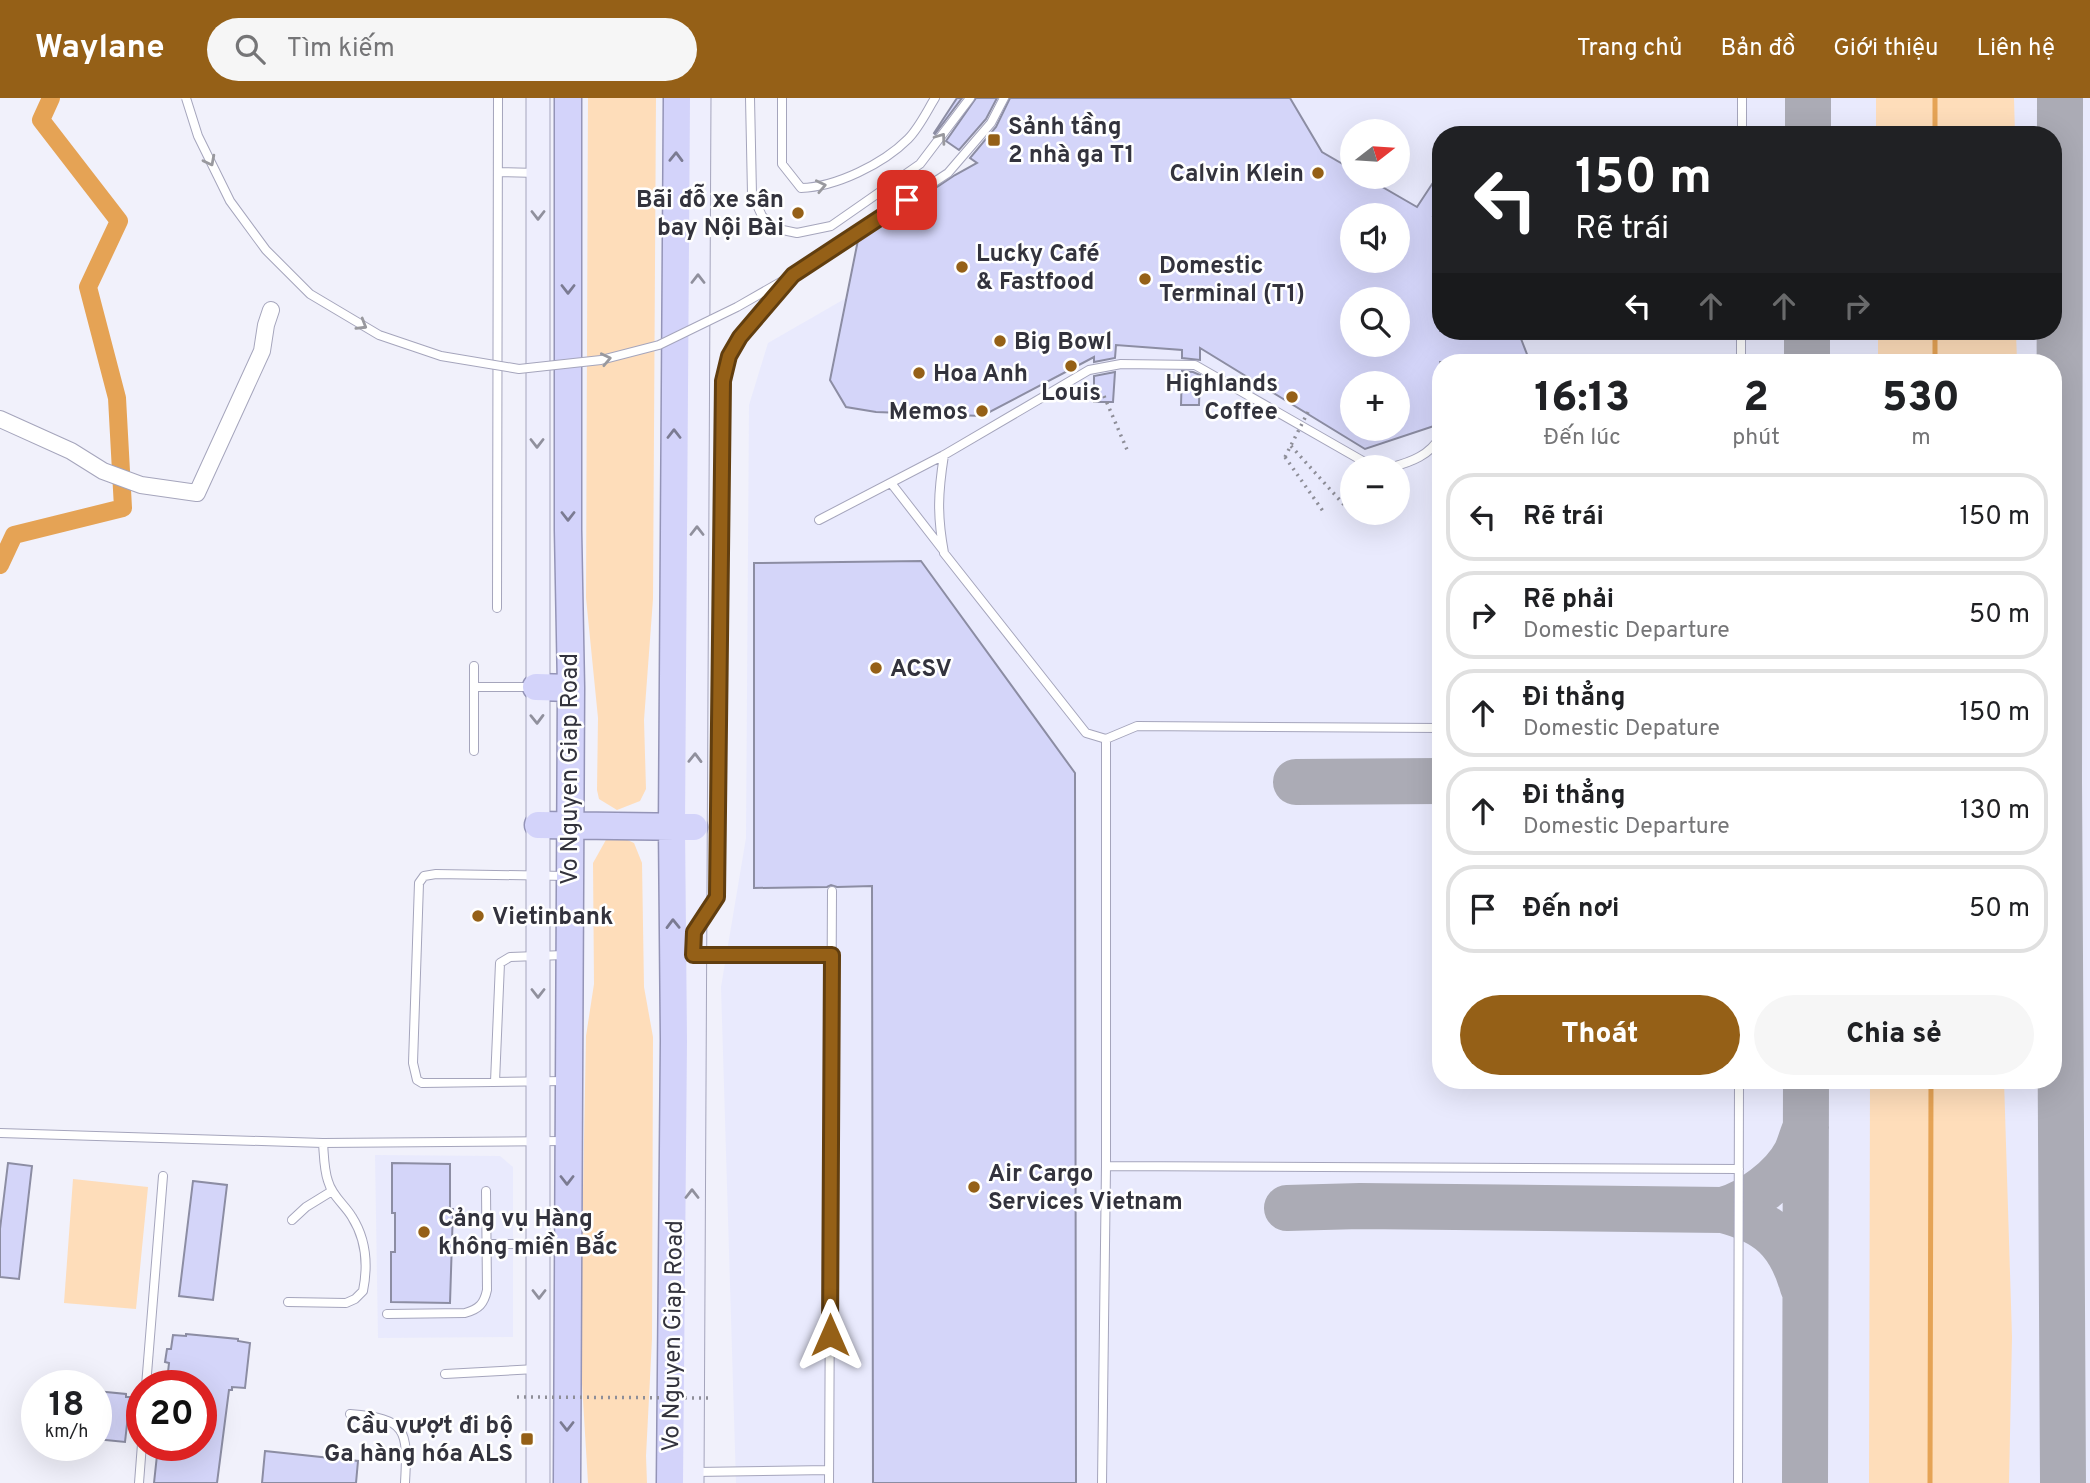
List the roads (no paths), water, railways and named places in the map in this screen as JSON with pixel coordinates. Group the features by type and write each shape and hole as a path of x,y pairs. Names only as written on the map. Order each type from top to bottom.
{"highway":[{"name":"Vo Nguyen Giap Road","path":"567,1483 571,688 568,542 568,98"},
{"name":"Vo Nguyen Giap Road","path":"677,98 673,632 683,826 683,955 674,1041 685,1479"},
{"path":"536,687 571,688"},
{"path":"538,825 683,826"}],"main road":[{"name":"Vo Nguyen Giap Road","path":"538,98 538,1483"},
{"name":"Vo Nguyen Giap Road","path":"685,1479 693,996 683,955 694,932 683,826 696,609 699,98"},
{"path":"673,632 696,609"},
{"path":"674,1041 693,996"}],"street":[{"path":"0,419 71,451 103,471 141,485 197,493 262,351 271,310"}],"lane":[{"path":"186,98 198,136 230,201 266,250 310,294 379,334 442,356 519,369 601,360 659,345 737,307 793,275 948,173 991,123 1004,98"},
{"path":"497,608 498,98"},
{"path":"750,98 752,194 762,216 773,228 797,233 831,226 913,169 935,146 970,98"},
{"path":"782,98 782,164 801,188 821,188 847,178 879,160 909,138 935,98"},
{"path":"1742,98 1742,126"},
{"path":"498,172 538,173"},
{"path":"694,932 717,897 723,381 729,356 740,337 793,275"},
{"path":"820,520 944,455 1090,370 1121,364 1195,365 1352,455"},
{"path":"1410,462 1432,446"},
{"path":"944,455 938,489 938,520 944,553"},
{"path":"891,483 1086,733 1106,739 1137,726 1432,728"},
{"path":"474,666 474,751"},
{"path":"474,687 536,687"},
{"path":"1102,1483 1106,1166 1106,739"},
{"path":"568,1081 422,1083 417,1080 413,1063 419,883 425,876 436,874 569,876"},
{"path":"829,1483 832,891"},
{"path":"495,1082 500,963 510,957 569,955"},
{"path":"683,955 832,955"},
{"path":"1738,1483 1739,1089"},
{"path":"0,1133 323,1143 567,1141"},
{"path":"288,1302 346,1303 363,1291 366,1252 363,1240 352,1217 332,1191 327,1179 323,1143"},
{"path":"1106,1166 1739,1169"},
{"path":"147,1370 163,1176"},
{"path":"292,1220 306,1207 332,1191"},
{"path":"387,1314 465,1313 477,1309 484,1301 487,1290 486,1191"},
{"path":"487,1244 539,1244"},
{"path":"445,1374 539,1369"},
{"path":"350,1414 375,1416 397,1424 404,1434 407,1451 405,1483"},
{"path":"139,1483 141,1461"},
{"path":"685,1479 829,1470"}],"waterway":[{"path":"0,565 14,535 123,508 117,398 88,287 119,221 41,120 51,98"},
{"path":"1935,98 1935,126"},
{"path":"1935,340 1935,354"},
{"path":"1930,1483 1931,1089"}],"place":[{"name":"Sảnh tầng 2 nhà ga T1","path":"994,140"},
{"name":"Calvin Klein","path":"1318,173"},
{"name":"Bãi đỗ xe sân bay Nội Bài","path":"798,213"},
{"name":"Lucky Café & Fastfood","path":"962,267"},
{"name":"Domestic Terminal (T1)","path":"1145,279"},
{"name":"Big Bowl","path":"1000,341"},
{"name":"Louis","path":"1071,366"},
{"name":"Hoa Anh","path":"919,373"},
{"name":"Highlands Coffee","path":"1292,397"},
{"name":"Memos","path":"982,411"},
{"name":"ACSV","path":"876,668"},
{"name":"Vietinbank","path":"478,916"},
{"name":"Air Cargo Services Vietnam","path":"974,1187"},
{"name":"Cảng vụ Hàng không miền Bắc","path":"424,1232"},
{"name":"Cầu vượt đi bộ Ga hàng hóa ALS","path":"527,1439"}]}
